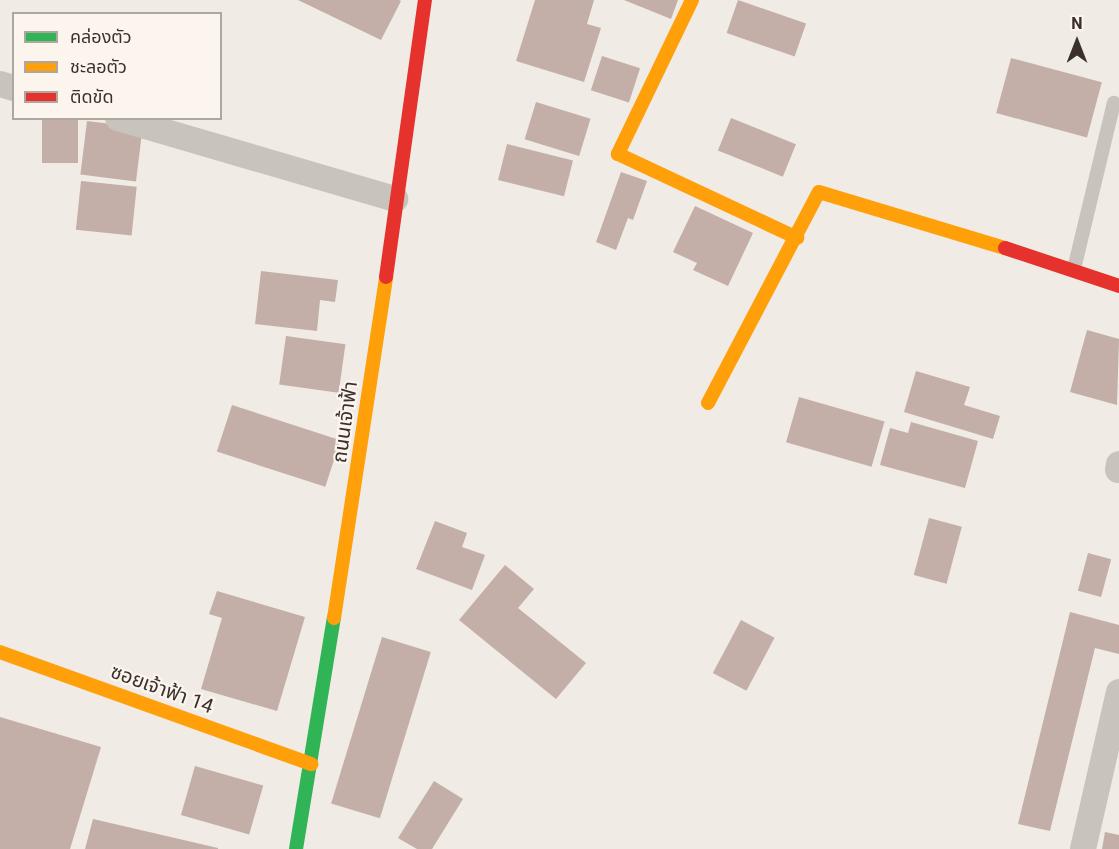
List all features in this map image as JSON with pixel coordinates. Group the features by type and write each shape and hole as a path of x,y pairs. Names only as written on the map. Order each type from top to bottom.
{"street":[{"name":"ถนนเจ้าฟ้า","path":"296,849 312,764 355,494 395,198 425,0"},
{"path":"692,0 618,154 797,238"},
{"path":"125,120 395,198"},
{"path":"708,403 797,238 819,192 1074,269 1119,286"},
{"name":"ซอยเจ้าฟ้า 14","path":"0,652 312,764"},
{"path":"1083,849 1119,692"}],"lane":[{"path":"1074,269 1114,103"}],"building":[{"path":"298,0 399,0 401,1 381,40"},
{"path":"535,0 594,0 587,24 601,28 584,82 516,61"},
{"path":"624,0 678,0 671,19"},
{"path":"738,0 806,23 795,57 727,33"},
{"path":"602,56 640,68 629,103 591,90"},
{"path":"1011,58 1102,82 1087,137 996,113"},
{"path":"536,102 591,119 579,156 525,139"},
{"path":"731,118 796,144 783,177 718,150"},
{"path":"42,120 78,120 78,163 42,163"},
{"path":"87,121 143,128 136,181 80,175"},
{"path":"507,144 573,160 564,196 498,180"},
{"path":"621,172 647,181 633,220 628,218 616,250 596,242"},
{"path":"81,181 137,187 132,236 76,230"},
{"path":"695,206 753,233 728,286 693,270 697,263 673,252"},
{"path":"261,271 338,280 335,302 320,300 317,331 255,324"},
{"path":"1087,330 1119,339 1117,405 1070,392"},
{"path":"286,336 345,344 339,393 279,385"},
{"path":"916,371 970,387 964,405 1000,416 993,439 904,412"},
{"path":"799,397 885,422 872,467 786,442"},
{"path":"232,405 340,440 325,487 217,452"},
{"path":"911,422 978,441 965,488 880,465 890,428 908,433"},
{"path":"929,518 962,527 947,584 914,575"},
{"path":"435,521 467,533 462,547 485,555 472,590 416,569"},
{"path":"1088,553 1111,559 1101,597 1078,591"},
{"path":"505,565 534,589 518,608 586,663 556,699 459,620"},
{"path":"217,591 305,617 277,711 201,689 222,618 209,614"},
{"path":"1070,612 1119,625 1119,654 1095,648 1050,831 1018,824"},
{"path":"741,620 775,638 746,691 713,673"},
{"path":"382,637 431,652 380,818 331,803"},
{"path":"0,717 101,747 70,849 0,849"},
{"path":"195,766 263,786 249,835 181,815"},
{"path":"434,781 463,799 432,849 417,849 398,838"},
{"path":"93,819 218,848 218,849 85,849"},
{"path":"1105,832 1119,835 1119,849 1102,849"}],"traffic: fast":[{"path":"296,849 334,618"}],"traffic: slow":[{"path":"692,0 618,154 797,238"},
{"path":"708,403 819,192 1005,248"},
{"path":"334,618 386,277"},
{"path":"0,652 311,764"}],"traffic: jam":[{"path":"386,277 425,0"},
{"path":"1005,248 1119,286"}]}
